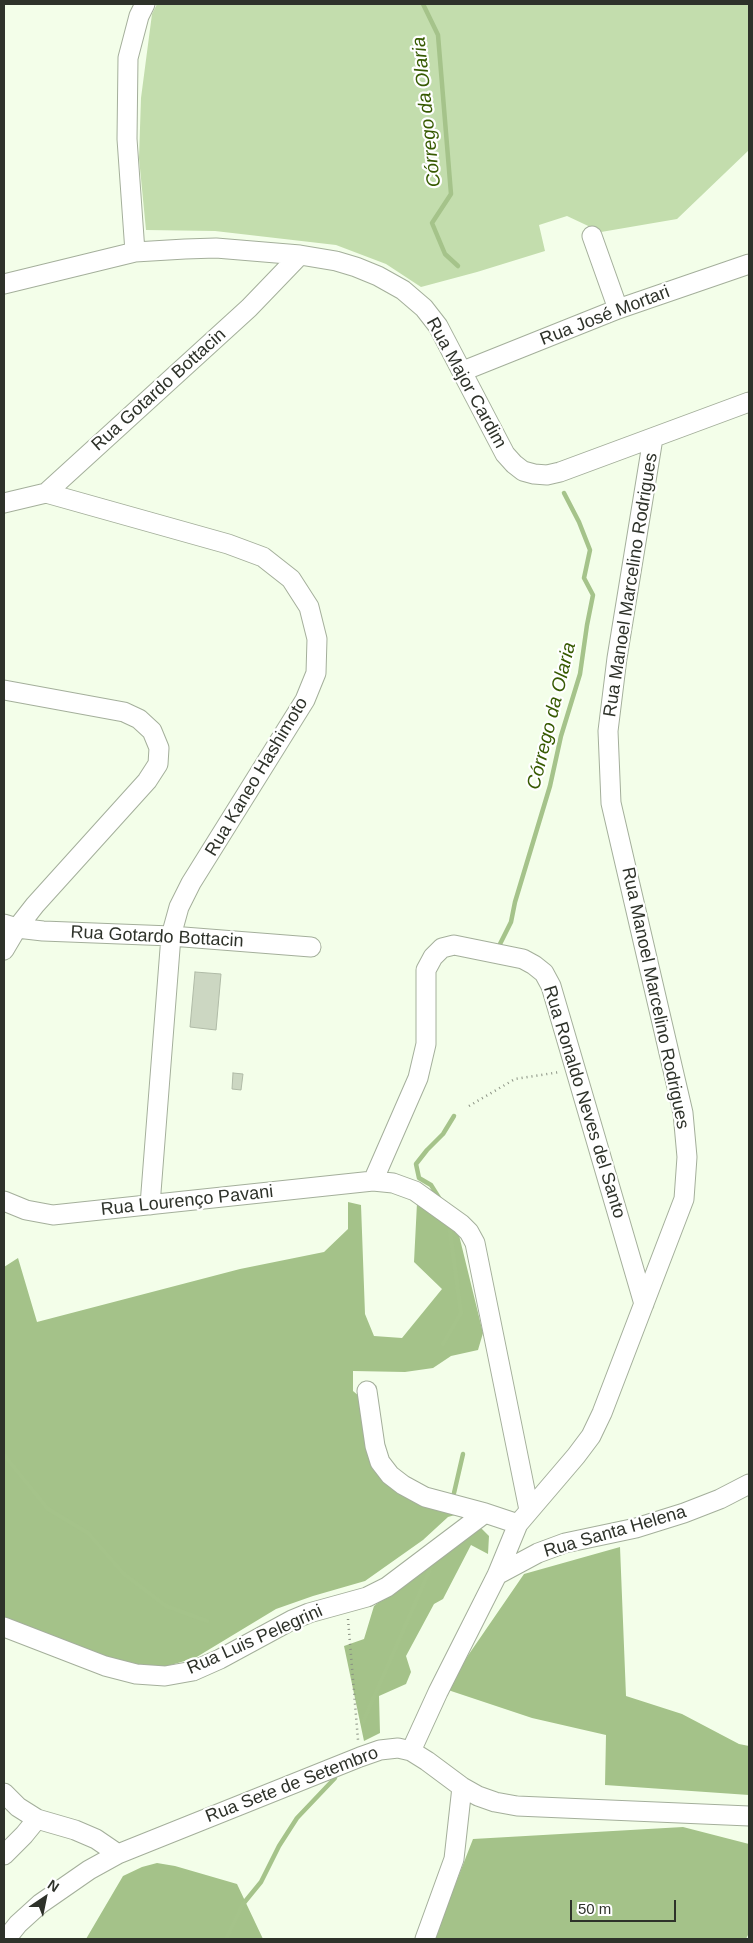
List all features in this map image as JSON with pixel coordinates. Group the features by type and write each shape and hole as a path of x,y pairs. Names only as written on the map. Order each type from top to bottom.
{"street":[{"path":"135,252 127,139 128,58 139,16 145,4"},
{"path":"592,236 618,309"},
{"name":"Rua Major Cardim","path":"4,284 135,252 216,248 300,255 336,261 356,267 378,276 403,290 424,308 438,326 463,371 505,454 514,464 534,474 547,475 749,402"},
{"name":"Rua Gotardo Bottacin","path":"4,503 46,493 249,308 300,255"},
{"name":"Rua José Mortari","path":"463,371 618,309 749,264"},
{"name":"Rua Manoel Marcelino Rodrigues","path":"497,1575 523,1517 591,1436 602,1413 684,1199 687,1157 683,1114 612,803 608,730 617,658 653,438"},
{"name":"Rua Kaneo Hashimoto","path":"46,493 228,544 263,557 291,579 310,607 317,639 316,673 305,700 191,883 179,907 171,936 150,1206"},
{"path":"4,690 124,712 138,719 152,731 159,748 158,764 147,781 10,926 4,950"},
{"name":"Rua Gotardo Bottacin","path":"10,926 43,931 171,936 311,947"},
{"name":"Rua Ronaldo Neves del Santo","path":"373,1181 418,1078 426,1044 426,970 432,957 442,948 454,945 523,959 534,964 544,973 551,986 644,1304"},
{"name":"Rua Lourenço Pavani","path":"4,1201 26,1210 53,1215 373,1181 392,1183 415,1191 461,1224 475,1242 523,1517"},
{"path":"367,1391 375,1446 380,1462 390,1476 425,1497 485,1512 523,1517"},
{"name":"Rua Santa Helena","path":"497,1575 538,1553 565,1543 636,1528 684,1513 720,1499 749,1484"},
{"name":"Rua Luis Pelegrini","path":"4,1627 106,1666 136,1674 165,1676 193,1671 220,1659 292,1620 387,1588 485,1512"},
{"path":"411,1751 438,1692 497,1575"},
{"name":"Rua Sete de Setembro","path":"6,1939 18,1924 40,1904 89,1870 118,1854 380,1750 398,1748 411,1751 462,1788 495,1802 517,1806 749,1816"},
{"path":"425,1939 454,1858 462,1788"},
{"path":"4,1793 18,1807 37,1819 75,1830 96,1840 118,1854"},
{"path":"4,1855 37,1819"}],"path":[{"path":"469,1106 515,1079 576,1070"},
{"path":"346,1603 360,1757"}],"green space":[{"path":"157,4 749,4 749,150 677,219 601,232 567,216 539,225 545,251 421,287 386,264 336,245 215,231 146,230 139,158 141,98 152,14"},
{"path":"348,1202 361,1205 365,1314 374,1336 402,1338 442,1289 414,1262 417,1203 457,1227 483,1333 478,1350 451,1356 433,1368 405,1372 353,1371 353,1391 365,1401 376,1467 465,1512 448,1517 423,1540 365,1581 276,1609 195,1658 157,1669 69,1647 4,1621 4,1267 18,1258 37,1322 240,1269 324,1252 348,1229"},
{"path":"480,1527 489,1536 488,1554 471,1545 443,1599 434,1604 406,1656 411,1672 406,1684 379,1696 380,1733 364,1741 344,1646 364,1639 374,1606 447,1549"},
{"path":"620,1547 626,1696 682,1714 739,1744 749,1746 749,1795 605,1785 606,1735 532,1718 445,1689 524,1574"},
{"path":"683,1827 749,1844 749,1933 746,1939 434,1939 473,1839"},
{"path":"157,1863 175,1866 237,1884 263,1939 86,1939 123,1876 142,1867"}],"building":[{"path":"195,972 221,974 216,1030 190,1027"},
{"path":"233,1073 243,1074 241,1090 232,1089"}],"waterway":[{"name":"Córrego da Olaria","path":"423,4 438,35 451,194 432,223 445,254 458,266"},
{"name":"Córrego da Olaria","path":"499,946 511,922 515,902 550,786 561,736 580,674 593,595 584,578 590,550 579,522 564,493"},
{"name":"Córrego da Olaria","path":"441,1201 431,1185 419,1178 416,1164 443,1134 454,1116"},
{"name":"Córrego da Olaria","path":"443,1344 461,1313 449,1224"},
{"name":"Córrego da Olaria","path":"454,1493 463,1454"},
{"path":"4,1455 48,1509 88,1533 124,1574 166,1606 207,1621"},
{"name":"Córrego da Olaria","path":"363,1722 431,1567"},
{"name":"Córrego da Olaria","path":"226,1939 243,1904 261,1882 279,1846 297,1818 335,1778"}]}
